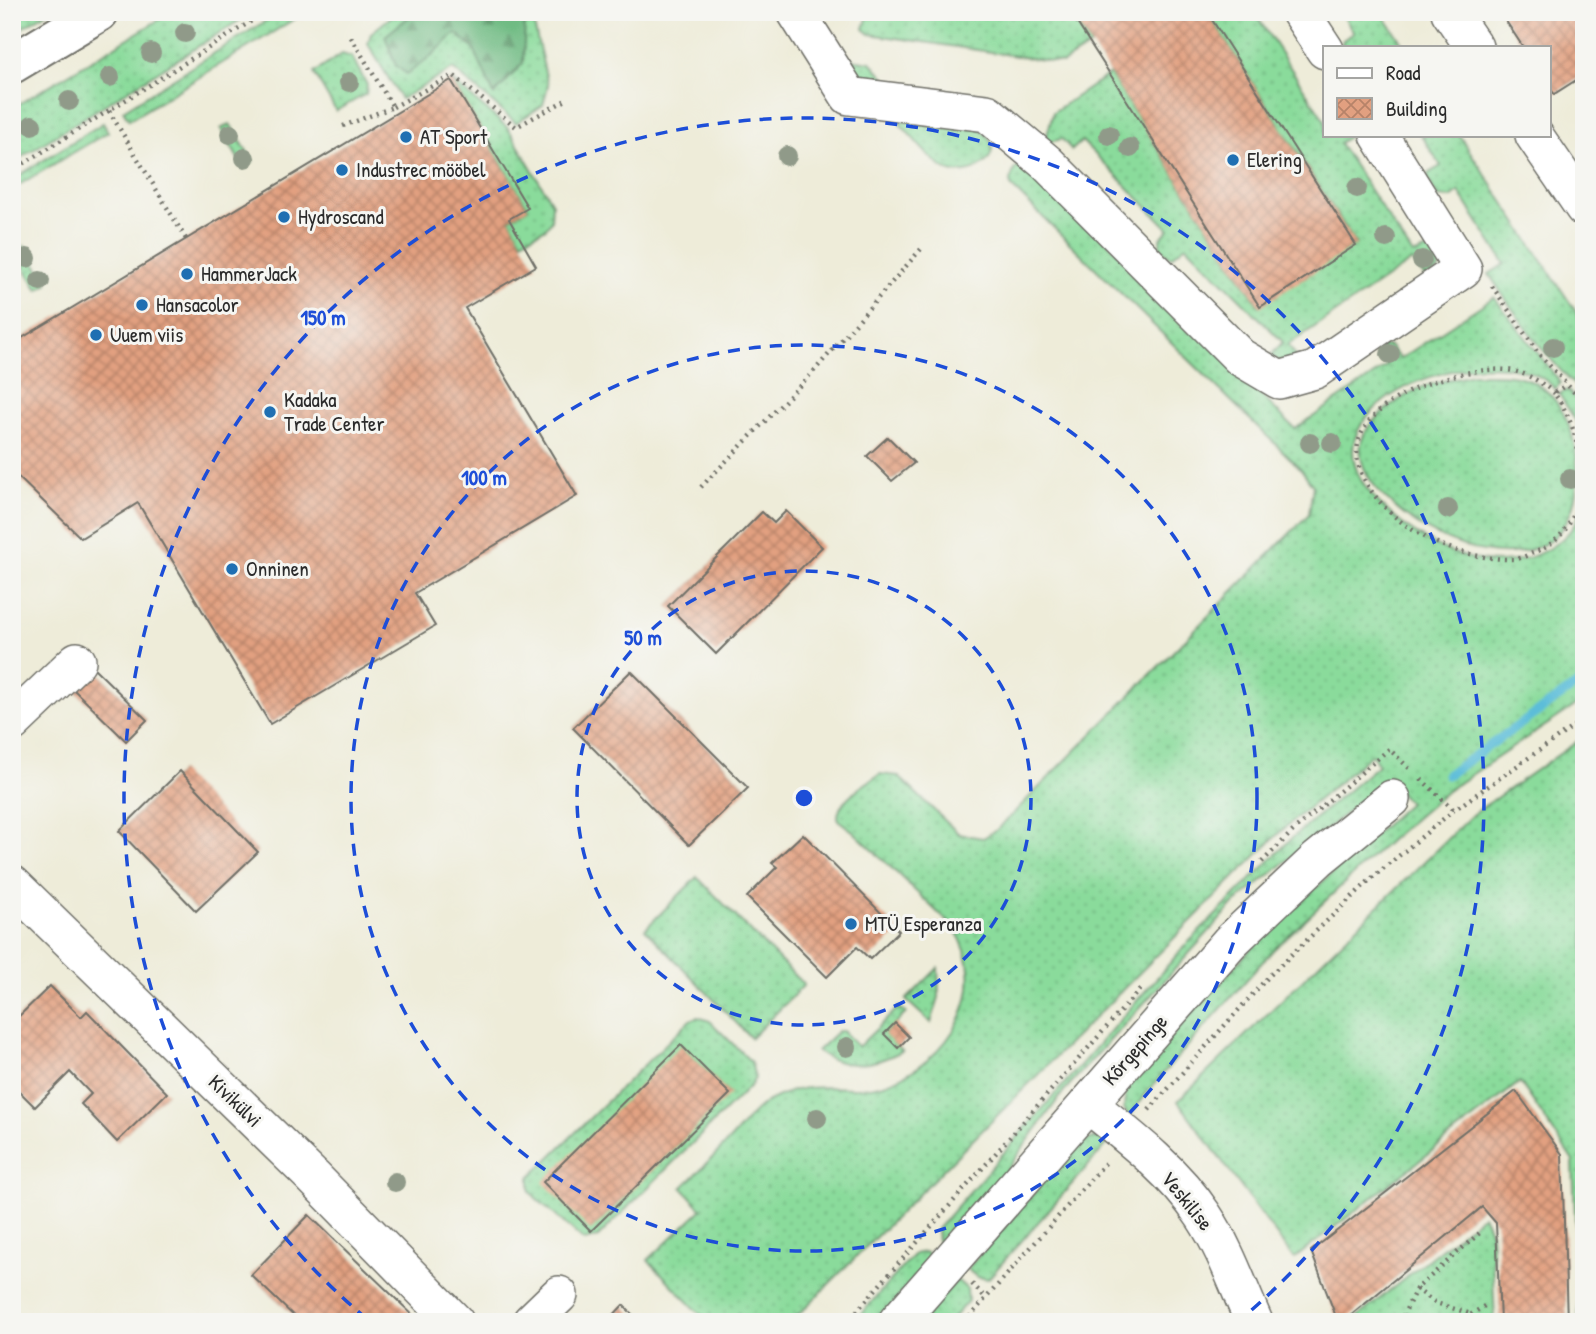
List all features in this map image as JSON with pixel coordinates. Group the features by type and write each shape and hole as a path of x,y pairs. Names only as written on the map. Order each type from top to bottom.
{"main road":[{"path":"12,64 99,12"}],"street":[{"path":"796,12 849,96 987,113 1047,163 1240,357 1279,380 1315,370 1463,269 1380,136"},
{"path":"1300,12 1323,47"},
{"path":"1450,12 1473,46"},
{"path":"1535,136 1584,208"},
{"path":"12,723 77,661"},
{"name":"Kõrgepinge","path":"897,1322 1230,942 1318,859 1392,799"},
{"name":"Kivikülvi","path":"12,884 313,1177 454,1322"},
{"name":"Veskilise","path":"1087,1104 1129,1137 1173,1179 1203,1214 1222,1249 1254,1322"},
{"path":"531,1322 559,1295"}],"path":[{"path":"12,171 266,12"},
{"path":"349,34 393,107"},
{"path":"342,126 393,107 453,75 516,127 566,100"},
{"path":"109,111 186,239"},
{"path":"701,487 814,371 921,249"},
{"path":"1463,269 1486,277 1538,353 1584,403"},
{"path":"1507,370 1528,375 1554,393 1568,413 1578,443 1581,476 1578,504 1570,523 1557,540 1542,550 1516,559 1454,550 1415,532 1384,506 1365,480 1358,463 1357,448 1363,431 1377,414 1401,396 1426,383 1452,376 1507,370"},
{"path":"1554,393 1566,385"},
{"path":"965,1322 1129,1137 1161,1094 1269,976 1371,878 1454,810 1584,719"},
{"path":"1401,1322 1416,1289 1483,1230"},
{"path":"1416,1289 1436,1303 1471,1314"},
{"path":"1459,1322 1486,1305"}],"green space":[{"path":"12,12 48,12 12,34"},
{"path":"172,12 253,12 12,163 12,108"},
{"path":"280,12 306,12 129,120 123,110"},
{"path":"397,12 531,12 548,85 543,105 516,123 453,69 401,99 368,44 371,33"},
{"path":"415,12 519,12 525,22 523,63 494,95 474,49 456,33 407,74 396,66 385,36"},
{"path":"869,12 908,12 912,18 920,12 1070,12 1091,45 1063,63 870,34 864,29"},
{"path":"1207,12 1254,12 1323,118 1323,136 1350,136 1339,143 1413,255 1428,249 1439,255 1439,270 1425,277 1412,261 1288,345 1296,356 1292,368 1272,357 1283,342 1186,245 1171,257 1160,249 1160,239 1169,229 1082,141 1072,150 1062,139 1045,143 1053,112 1110,74 1259,306 1356,244"},
{"path":"1341,12 1381,12 1404,46 1341,46 1343,40 1354,33"},
{"path":"342,54 352,57 367,85 366,94 336,111 314,73"},
{"path":"843,58 871,62 890,83 863,83"},
{"path":"451,80 508,128 552,203 551,221 546,228 522,241 509,219 528,208"},
{"path":"900,120 972,124 989,139 992,148 990,157 974,169 952,172 931,157 900,124"},
{"path":"103,123 108,132 12,189 12,180"},
{"path":"230,124 253,161 243,167 221,129"},
{"path":"1422,136 1460,136 1584,324 1584,395 1533,338 1489,274 1505,264 1459,192 1451,198 1437,197 1427,177 1441,166"},
{"path":"1031,166 1295,429 1387,366 1380,356 1381,346 1389,346 1400,359 1494,297 1561,383 1555,389 1533,374 1505,367 1472,368 1438,375 1406,387 1379,405 1360,426 1353,451 1355,467 1366,488 1399,522 1441,548 1486,561 1510,561 1532,556 1563,538 1578,516 1584,475 1584,700 1447,791 1390,840 1273,950 1144,1095 1129,1118 1124,1108 1126,1088 1180,1026 1260,939 1409,803 1388,779 1235,903 1064,1091 998,1182 943,1248 938,1243 937,1229 1183,948 1292,838 1378,765 1372,754 1281,831 791,1322 708,1322 648,1260 702,1209 682,1188 753,1113 771,1099 808,1088 872,1087 907,1074 946,1042 959,1021 967,999 970,976 965,952 954,928 854,832 838,820 846,799 880,774 898,776 959,834 983,838 998,829 1309,514 1313,486 1301,469 1011,186 1015,168"},
{"path":"25,246 48,284 38,290 15,252"},
{"path":"1472,374 1512,375 1528,379 1549,393 1569,424 1577,463 1574,500 1569,516 1548,542 1518,552 1482,551 1445,539 1411,520 1383,496 1365,470 1361,444 1375,419 1416,390"},
{"path":"1567,390 1584,407 1584,449 1577,423 1559,394"},
{"path":"1584,737 1584,1322 1579,1322 1573,1161 1520,1082 1294,1259 1178,1101 1473,814"},
{"path":"697,877 804,985 751,1038 645,929"},
{"path":"938,968 939,997 931,1023 906,1000"},
{"path":"899,1007 906,1013 885,1034 902,1051 869,1063 848,1064 817,1051 838,1031 843,1031 858,1047"},
{"path":"698,1017 710,1021 751,1062 755,1078 597,1238 584,1241 535,1197 530,1191 530,1177 690,1020"},
{"path":"1094,1138 1110,1141 988,1279 977,1277 967,1269 1077,1144"},
{"path":"1483,1215 1491,1233 1495,1322 1351,1322"},
{"path":"925,1252 933,1258 877,1322 854,1322 914,1254"},
{"path":"957,1280 967,1289 968,1301 949,1322 921,1322"}],"building":[{"name":"Elering","path":"1070,12 1207,12 1356,245 1260,307"},
{"path":"1500,12 1584,12 1584,75 1554,94 1550,88 1550,46 1522,46"},
{"name":"Kadaka Trade Center","path":"451,80 528,208 509,219 536,266 465,308 577,496 415,593 435,626 270,724 138,503 81,538 12,471 12,344"},
{"path":"888,437 914,463 892,481 867,456"},
{"path":"786,511 822,547 716,654 668,606 762,512 774,523"},
{"path":"94,668 147,720 126,741 73,689"},
{"path":"631,671 748,788 689,845 573,728"},
{"path":"180,771 258,852 196,911 119,831"},
{"path":"803,834 899,931 870,959 857,947 827,977 747,897 777,867 772,863"},
{"path":"50,986 81,1017 87,1011 167,1093 117,1142 81,1104 91,1094 70,1072 35,1107 12,1084 12,1023"},
{"path":"895,1023 909,1037 898,1048 884,1034"},
{"path":"681,1045 730,1094 591,1231 543,1182"},
{"path":"1516,1091 1562,1154 1567,1322 1500,1322 1496,1223 1482,1207 1343,1322 1338,1322 1311,1251"},
{"path":"309,1215 420,1322 300,1322 251,1275"},
{"path":"623,1305 640,1322 607,1322"}],"waterway":[{"path":"1447,775 1584,680"}],"place":[{"name":"AT Sport","path":"406,137"},
{"name":"Elering","path":"1233,160"},
{"name":"Industrec mööbel","path":"342,170"},
{"name":"Hydroscand","path":"284,217"},
{"name":"HammerJack","path":"187,274"},
{"name":"Hansacolor","path":"142,305"},
{"name":"Uuem viis","path":"96,335"},
{"name":"Kadaka Trade Center","path":"270,412"},
{"name":"Onninen","path":"232,569"},
{"name":"MTÜ Esperanza","path":"851,924"}]}
